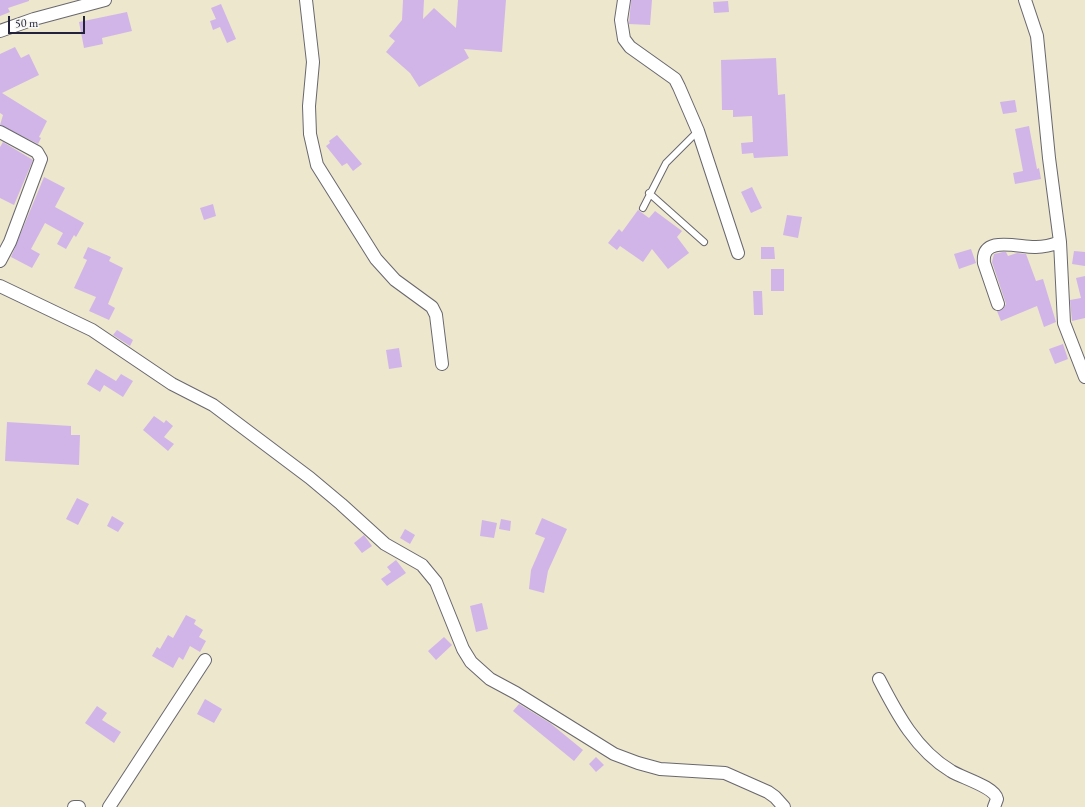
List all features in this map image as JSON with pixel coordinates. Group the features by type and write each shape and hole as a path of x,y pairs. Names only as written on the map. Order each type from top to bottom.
{"street":[{"path":"0,31 34,19 105,0"},
{"path":"306,0 313,62 309,106 310,134 316,164 376,259 395,280 432,307 436,315 442,364"},
{"path":"624,0 621,20 624,39 630,47 675,79 698,131 738,253"},
{"path":"1025,0 1037,36 1046,129 1062,263 1062,309 1064,323 1085,377"},
{"path":"0,132 37,152 41,159 10,242 0,261"},
{"path":"998,304 984,263 986,250 992,246 1001,244 1035,248 1060,242"},
{"path":"0,286 92,330 172,384 213,405 320,487 385,544 422,565 436,582 463,649 471,662 490,679 516,693 614,754 638,764 660,769 725,773 768,792 784,807"},
{"path":"110,807 206,660"},
{"path":"879,679 902,722 925,750 952,772 994,792 997,799 994,807"},
{"path":"74,807 79,807"}],"lane":[{"path":"643,208 649,193 666,163 698,131"},
{"path":"649,193 704,242"}],"building":[{"path":"0,0 29,1 8,8 10,12 0,16"},
{"path":"403,0 424,0 423,19 434,8 456,28 458,0 506,0 502,52 464,49 469,58 419,87 410,73 386,52 395,41 389,36 402,20"},
{"path":"631,0 652,0 650,25 629,24"},
{"path":"728,1 729,12 714,13 713,2"},
{"path":"221,4 236,39 227,43 220,27 213,30 210,21 216,19 211,8"},
{"path":"127,12 132,31 102,38 103,44 84,48 79,22"},
{"path":"15,47 21,58 29,54 39,75 2,93 47,121 39,137 41,138 38,144 0,125 3,115 0,113 0,54"},
{"path":"776,58 778,95 785,94 788,156 754,158 753,153 742,154 741,143 753,142 752,116 733,117 733,110 722,110 721,60"},
{"path":"1015,100 1017,112 1003,114 1000,102"},
{"path":"1029,126 1037,169 1039,168 1041,179 1015,184 1013,173 1023,171 1015,129"},
{"path":"337,135 362,164 353,171 347,163 342,166 326,146 330,143 329,141"},
{"path":"3,142 33,160 14,205 0,198 0,147"},
{"path":"44,177 65,188 55,207 84,223 76,237 74,235 66,249 57,244 63,233 45,223 31,249 40,254 32,268 11,257"},
{"path":"752,187 762,208 751,213 741,192"},
{"path":"213,204 216,216 204,220 200,208"},
{"path":"638,210 649,218 655,211 682,231 677,237 689,253 668,269 652,249 643,262 620,246 617,250 608,243 619,229 622,232"},
{"path":"787,215 802,217 798,238 783,235"},
{"path":"88,247 111,257 109,261 123,268 108,304 115,308 109,320 89,311 96,297 74,288 87,260 83,258"},
{"path":"761,247 774,247 775,259 761,259"},
{"path":"971,249 976,263 959,269 954,254"},
{"path":"1074,251 1085,252 1085,266 1072,264"},
{"path":"1006,252 1008,256 1017,253 1026,254 1036,281 1043,279 1056,322 1044,327 1037,306 1001,321 997,311 1003,309 1006,304 992,262 994,254"},
{"path":"771,269 784,269 784,291 771,291"},
{"path":"1085,276 1085,318 1072,321 1070,300 1081,298 1076,278"},
{"path":"753,291 762,291 763,315 754,315"},
{"path":"117,330 133,340 130,346 113,335"},
{"path":"1063,344 1068,359 1055,364 1049,349"},
{"path":"399,348 402,367 389,369 386,350"},
{"path":"96,369 116,381 121,374 133,381 123,397 104,385 100,392 87,384"},
{"path":"154,416 164,423 166,420 173,426 164,437 174,444 168,451 143,430"},
{"path":"7,422 71,426 71,435 80,435 79,465 5,461"},
{"path":"77,498 89,504 78,525 66,519"},
{"path":"112,516 124,523 118,532 107,526"},
{"path":"542,518 567,529 548,571 544,593 529,589 531,570 545,538 535,534"},
{"path":"501,519 511,521 510,531 499,529"},
{"path":"482,520 497,523 494,538 480,536"},
{"path":"405,529 415,535 410,544 400,538"},
{"path":"364,535 372,546 362,553 354,543"},
{"path":"396,560 406,573 387,586 381,579 391,572 387,567"},
{"path":"482,603 488,629 476,632 470,606"},
{"path":"186,615 196,620 194,624 203,630 199,637 206,641 200,652 190,646 183,660 179,657 173,668 152,656 157,647 160,649 168,635 173,638"},
{"path":"444,637 452,645 436,660 428,651"},
{"path":"205,699 222,709 214,723 197,714"},
{"path":"519,704 550,723 583,750 574,761 513,711"},
{"path":"97,706 107,713 102,720 121,732 114,743 85,723"},
{"path":"596,757 604,765 596,772 589,764"}]}
